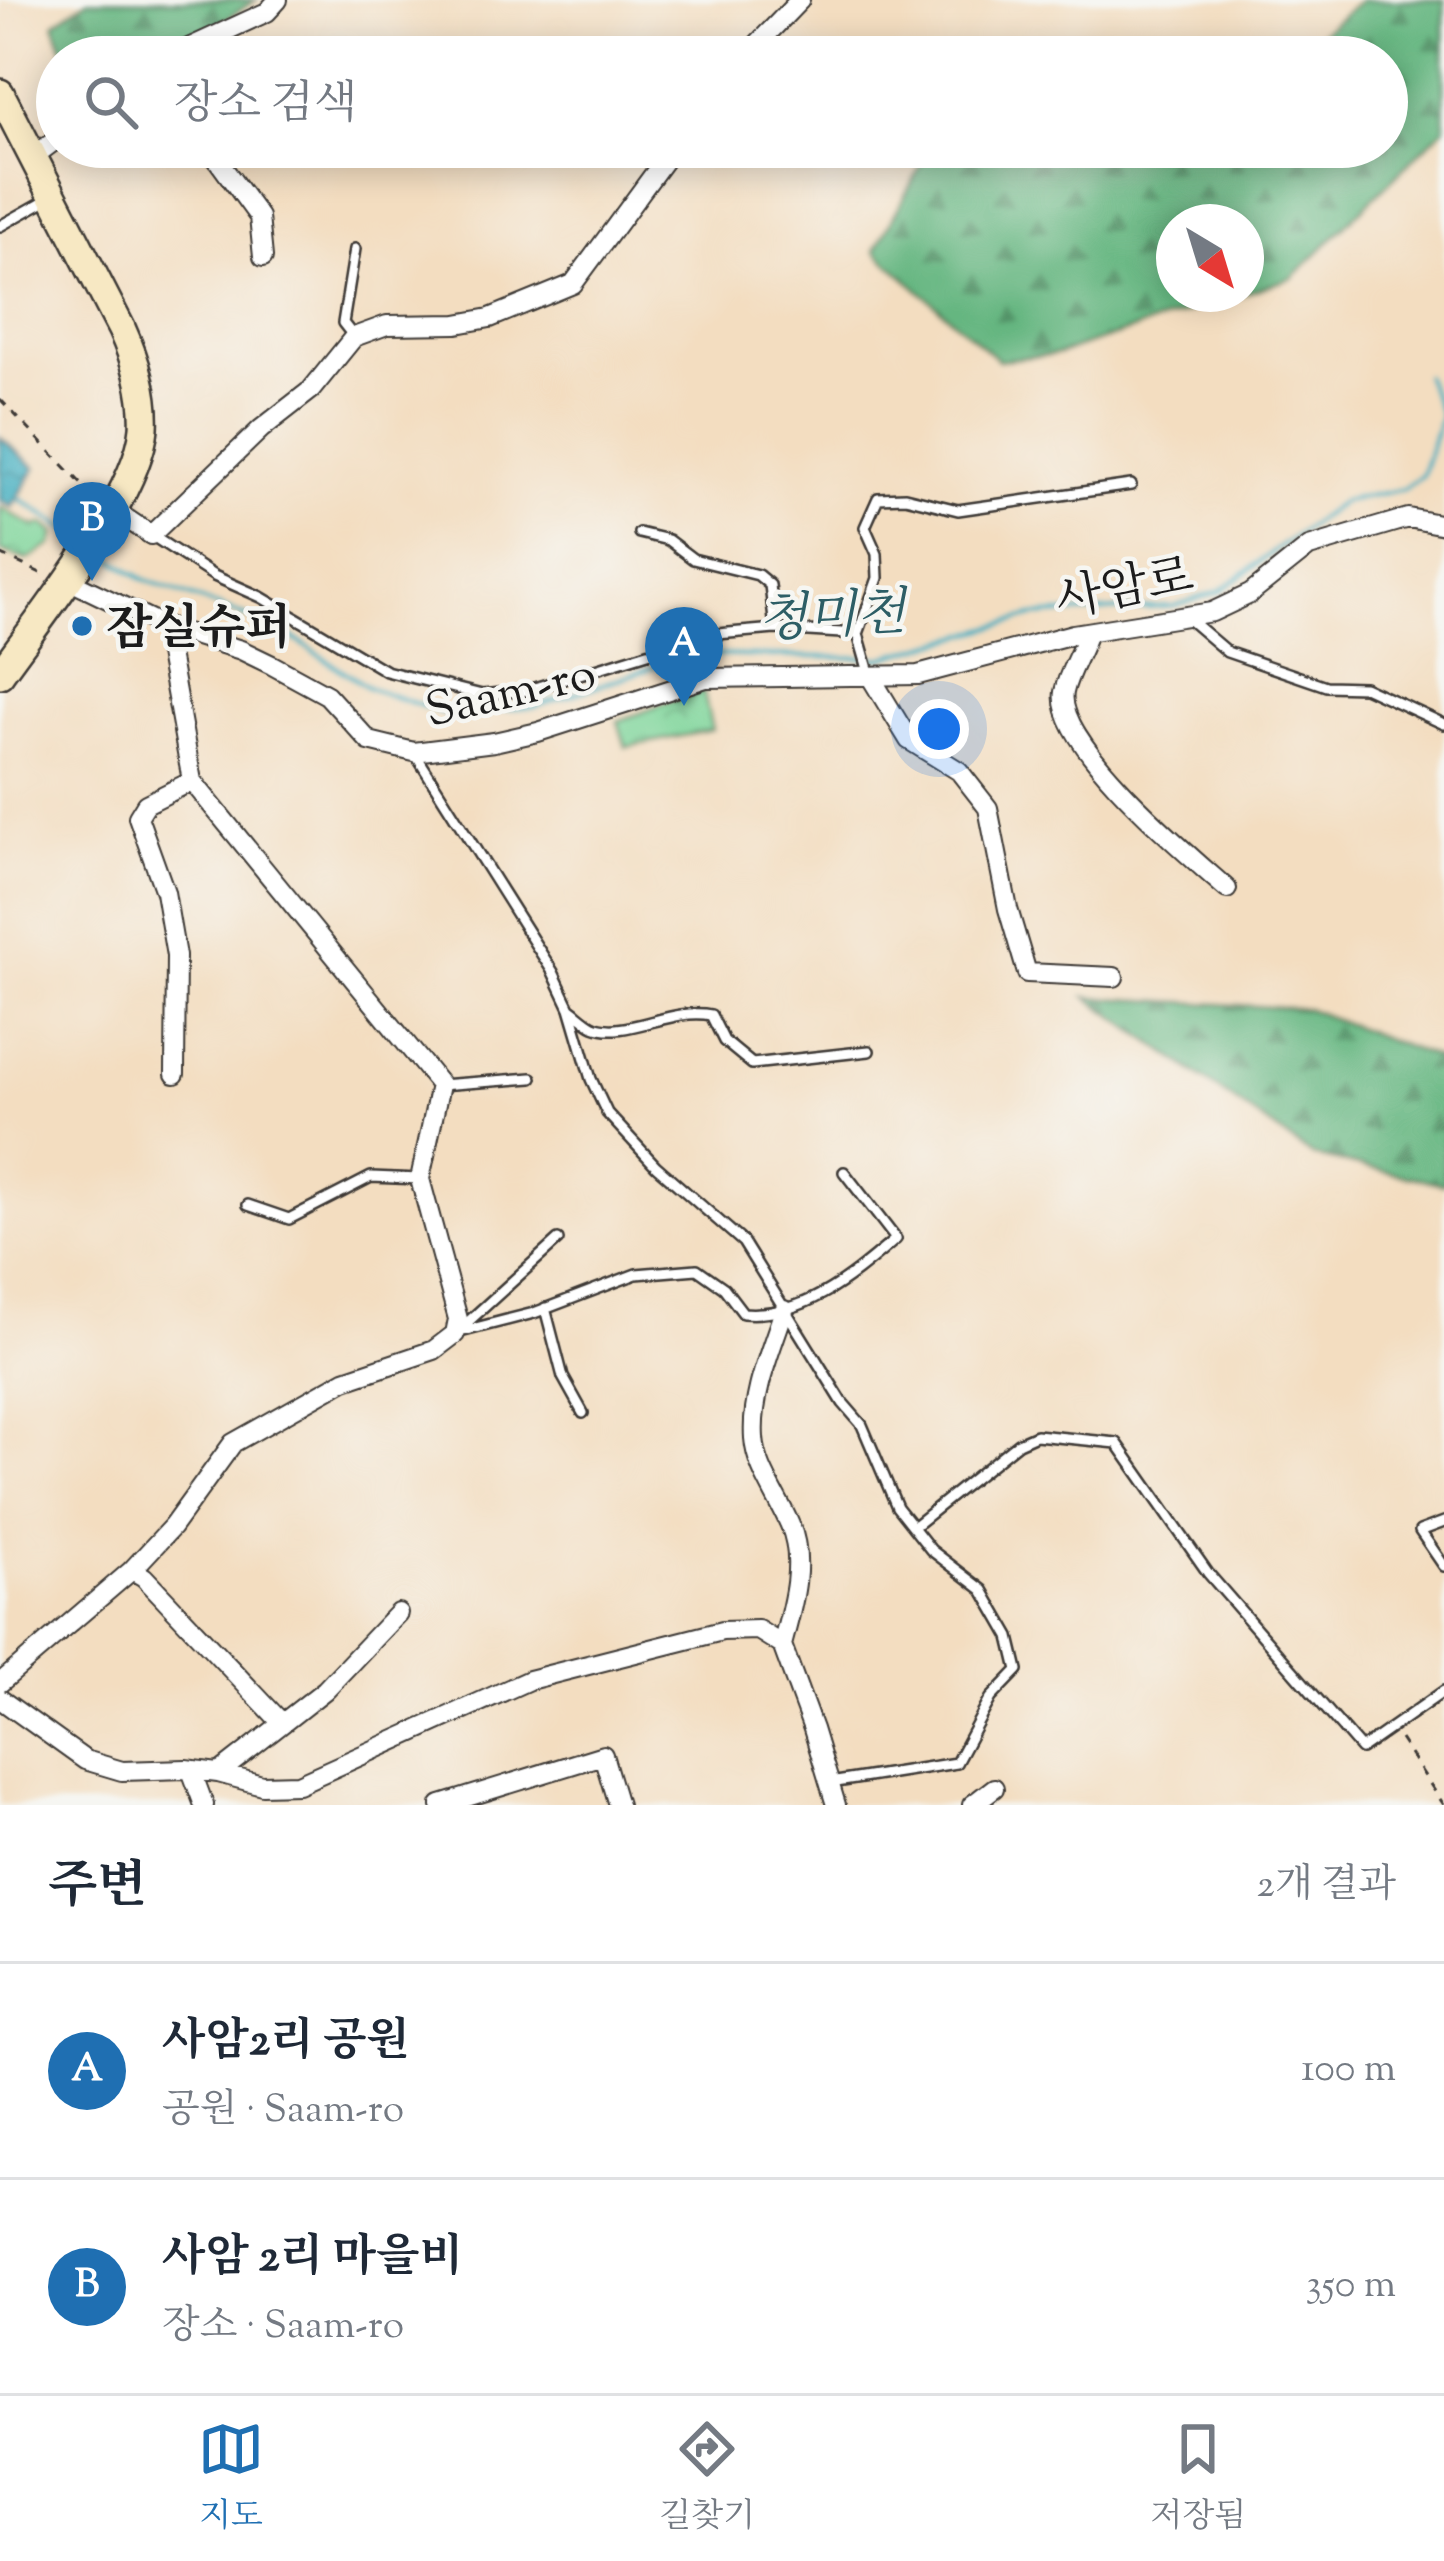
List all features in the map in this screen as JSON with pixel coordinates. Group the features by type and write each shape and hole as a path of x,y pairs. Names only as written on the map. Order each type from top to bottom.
{"main road":[{"path":"0,94 36,164"},
{"path":"0,674 110,512 140,451 143,399 136,362 38,168"}],"street":[{"path":"215,36 267,12 278,0"},
{"path":"765,36 800,0"},
{"path":"224,168 260,217 262,257"},
{"path":"110,512 151,535 261,429 311,390 354,337 387,325 457,324 490,318 573,284 659,168"},
{"name":"사암로","path":"870,676 918,675 1088,632 1212,612 1250,594 1309,547 1408,518 1444,525"},
{"name":"Saam-ro","path":"67,578 164,626 241,650 304,680 327,695 369,741 414,752 538,731 706,678 870,676"},
{"path":"0,1683 132,1570 246,1433 345,1380 434,1350 454,1334 458,1319 420,1179 440,1084 192,781 164,626"},
{"path":"1088,632 1064,694 1067,715 1136,809 1227,889"},
{"path":"870,676 909,740 959,771 988,808 1008,909 1028,973 1114,977"},
{"path":"175,1073 176,956 165,892 138,817 146,804 192,781"},
{"path":"784,1310 755,1400 754,1440 759,1463 792,1529 798,1560 782,1645 836,1805"},
{"path":"132,1570 144,1577 281,1722"},
{"path":"220,1773 325,1690 398,1613"},
{"path":"0,1700 85,1760 122,1771 191,1770 262,1785 298,1784 529,1680 722,1631 758,1630 782,1645"},
{"path":"441,1805 603,1755 618,1805"},
{"path":"191,1770 204,1805"},
{"path":"972,1805 994,1788"}],"lane":[{"path":"0,226 53,197"},
{"path":"354,337 344,323 355,249"},
{"path":"870,676 858,634 878,578 877,554 865,527 878,498 905,497 958,510 1131,485"},
{"path":"639,533 668,540 693,560 758,575 770,585 775,629"},
{"path":"151,535 214,576 261,597 386,671 482,695 528,690 706,634 775,629 858,634"},
{"path":"1186,617 1227,652 1326,686 1364,687 1444,724"},
{"path":"414,752 553,972 607,1113 656,1166 742,1242 862,1425 897,1507 931,1550 983,1590 1010,1637 1018,1670 991,1698 956,1763 830,1783"},
{"path":"570,1008 595,1026 618,1029 670,1014 711,1015 724,1041 752,1064 868,1052"},
{"path":"440,1084 532,1078"},
{"path":"454,1334 545,1309 635,1274 697,1269 724,1288 743,1313 784,1310 837,1289 896,1238 844,1172"},
{"path":"248,1205 289,1219 370,1177 420,1179"},
{"path":"454,1334 559,1240"},
{"path":"545,1309 563,1377 583,1413"},
{"path":"913,1527 1018,1443 1036,1436 1117,1443 1208,1573 1361,1749 1444,1691"},
{"path":"1444,1522 1420,1532 1444,1566"}],"path":[{"path":"0,399 110,512"},
{"path":"0,554 67,578"},
{"path":"1394,1726 1444,1805"}],"green space":[{"path":"88,0 256,0 200,36 59,36 54,23"},
{"path":"1361,0 1444,0 1444,128 1408,164 1408,36 1317,36"},
{"path":"920,168 1403,168 1292,278 1264,287 1264,204 1156,204 1156,312 1188,312 1059,354 998,360 875,251"},
{"path":"0,507 33,526 44,524 55,533 52,545 27,560 0,551"},
{"path":"703,690 712,730 626,747 618,721"},
{"path":"1087,997 1308,1009 1444,1061 1444,1184 1313,1156"}],"water":[{"path":"0,437 36,468 12,507 0,501"}],"waterway":[{"name":"청미천","path":"100,551 143,579 280,629 369,688 446,714 534,707 690,655 881,658 1033,616 1175,606 1220,591 1343,501 1404,489 1422,475 1441,415 1425,376"},
{"name":"청미천","path":"20,499 81,539"}],"place":[{"name":"사암 2리 마을비","path":"92,581"},
{"name":"잠실슈퍼","path":"82,626"},
{"name":"사암2리 공원","path":"684,706"}]}
